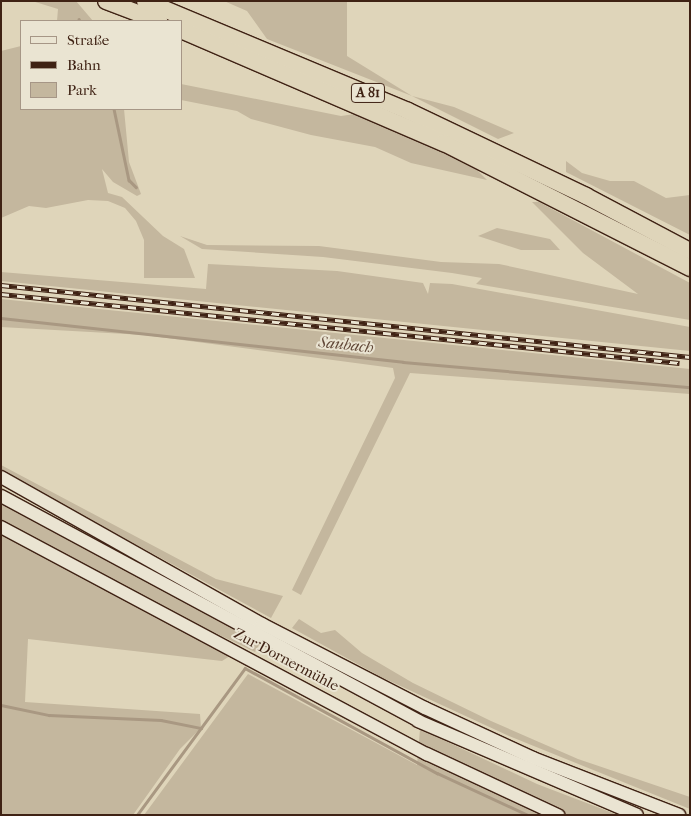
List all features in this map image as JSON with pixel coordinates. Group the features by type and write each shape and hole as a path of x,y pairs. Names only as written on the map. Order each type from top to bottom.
{"highway":[{"path":"106,1 156,20"},
{"name":"A 81","path":"145,1 392,104 652,239 690,268"},
{"name":"A 81","path":"182,30 403,123 652,239 690,251"}],"main road":[{"path":"1,477 260,630"},
{"path":"1,496 298,650 418,721 637,815"},
{"name":"Zur Dornermühle","path":"1,527 427,754 558,815"},
{"path":"298,650 533,758 680,815"}],"green space":[{"path":"32,1 76,1 92,20 57,20 58,9"},
{"path":"224,1 347,1 347,56 412,96 267,39 247,11"},
{"path":"20,46 20,110 124,110 129,162 141,194 137,196 113,182 102,169 108,193 122,197 163,236 184,249 195,278 144,278 144,240 136,221 125,208 108,201 88,200 46,208 29,206 1,218 1,51"},
{"path":"182,84 341,116 355,114 471,164 487,180 411,163 375,147 311,135 251,119 237,111 182,100"},
{"path":"412,96 454,107 514,133 498,139"},
{"path":"566,161 582,173 610,181 634,181 666,198 690,195 690,235 566,172"},
{"path":"532,202 539,202 690,283 690,320 476,284 482,278 452,273 323,257 202,249 180,236 207,245 319,246 441,262 499,264 638,294 583,253"},
{"path":"497,228 550,239 560,250 521,250 478,236"},
{"path":"208,264 337,271 423,283 428,294 430,283 452,284 690,327 690,351 1,281 1,272 206,289"},
{"path":"1,299 690,369 690,394 410,373 301,595 292,590 395,378 393,368 144,335 1,327"},
{"path":"1,465 216,579 283,596 271,618 74,511 1,469"},
{"path":"1,504 260,643 255,652 163,608 1,521"},
{"path":"1,533 233,654 222,661 28,639 25,702 200,714 201,728 180,749 133,815 1,815"},
{"path":"299,619 321,633 335,630 362,653 413,683 491,721 578,759 690,797 690,809 509,736 381,677 292,628"},
{"path":"248,674 417,765 420,729 537,784 618,815 144,815"}],"waterway":[{"path":"114,110 129,180 136,187"},
{"name":"Saubach","path":"1,318 403,362 690,387"},
{"path":"137,815 245,668 437,773 528,815"},
{"path":"1,705 49,715 161,720 201,728"}],"railway":[{"path":"1,285 690,357"},
{"path":"1,294 680,363"}]}
